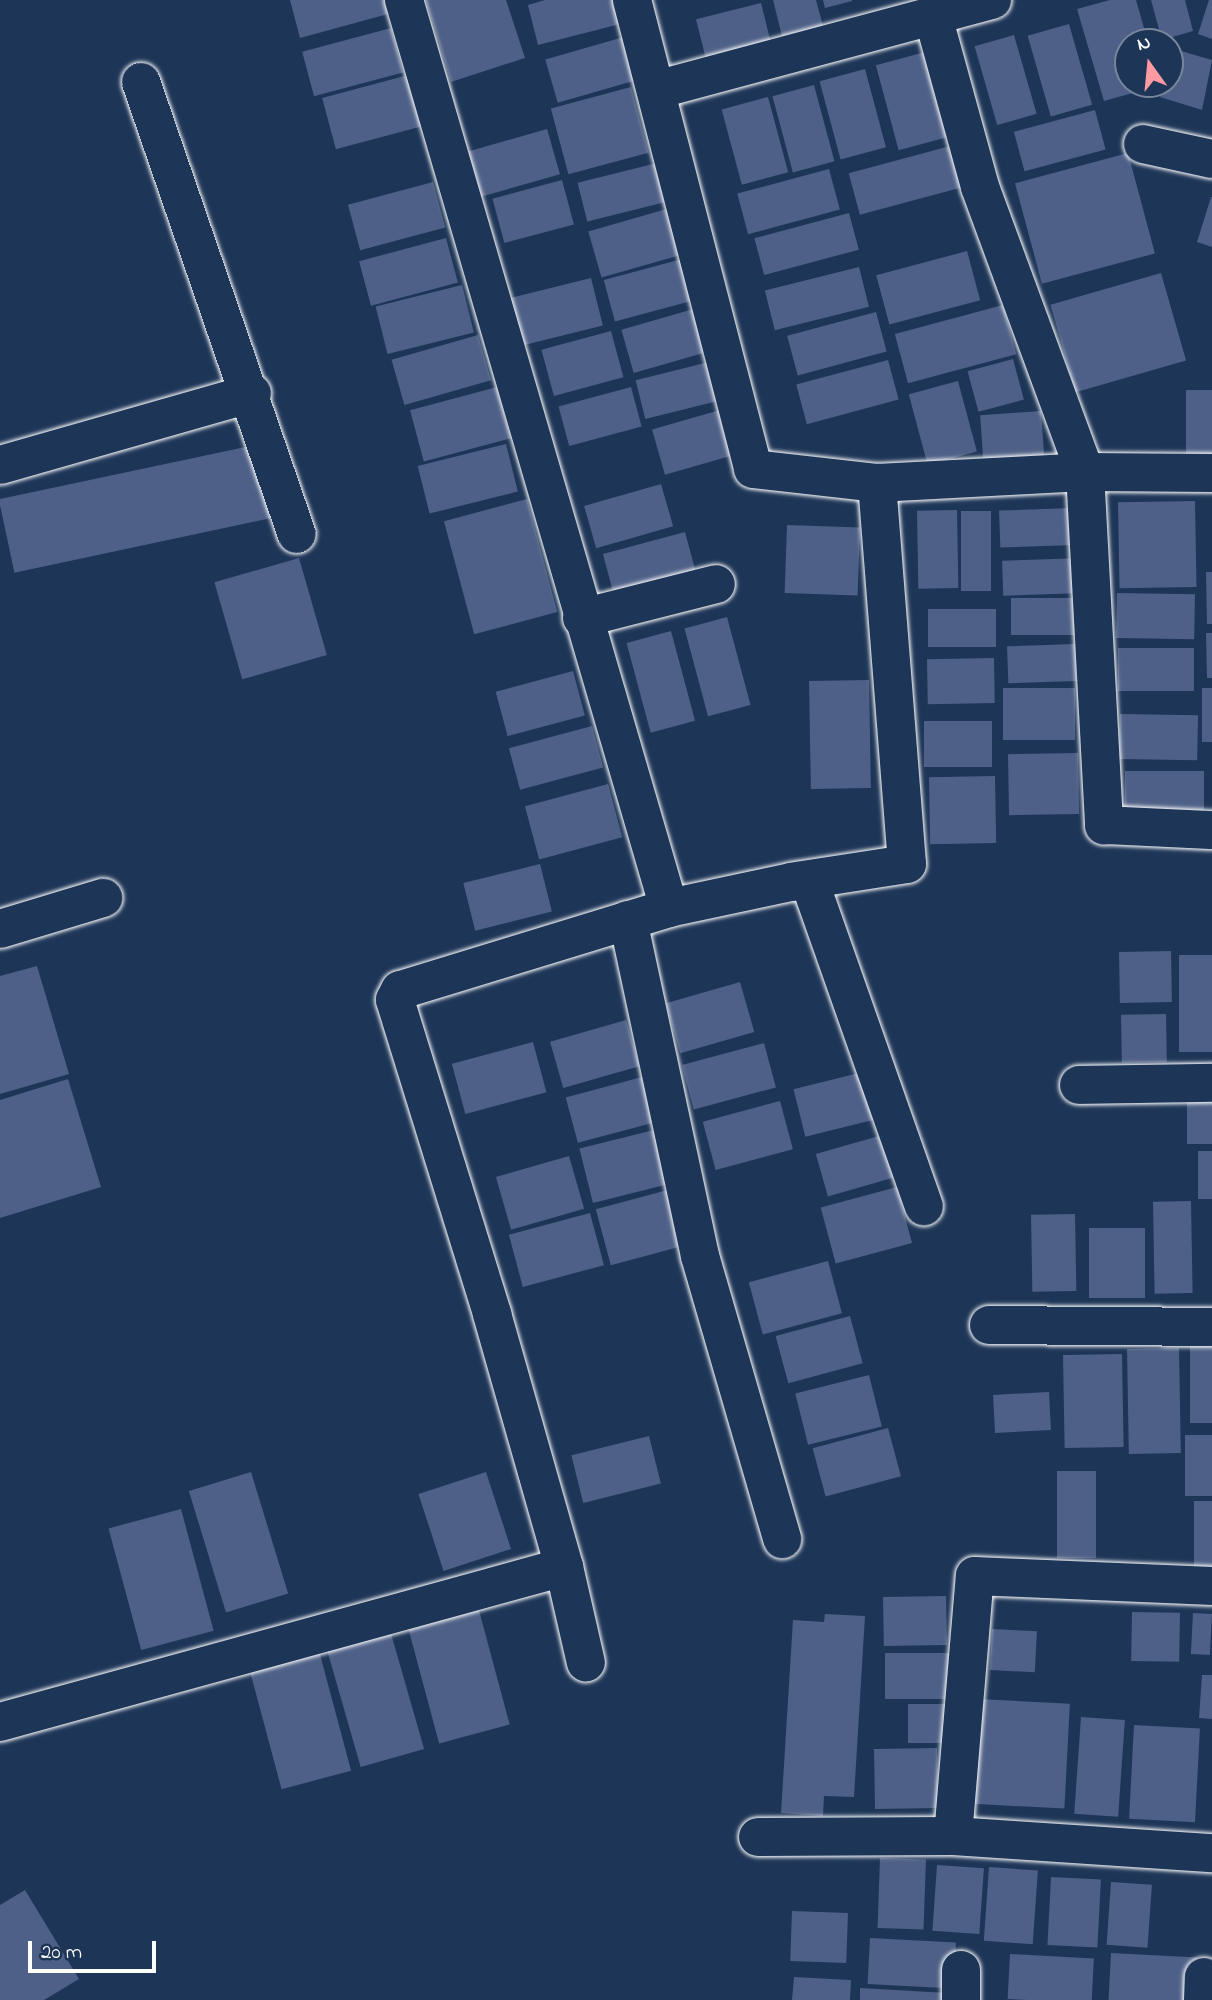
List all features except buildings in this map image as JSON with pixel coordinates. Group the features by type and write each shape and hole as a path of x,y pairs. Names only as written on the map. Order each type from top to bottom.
{"street":[{"path":"404,0 582,618 669,908"},
{"path":"632,0 753,469 877,483 1085,472 1212,473"},
{"path":"656,90 992,0"},
{"path":"933,16 980,187 1085,472 1104,825 1212,830"},
{"path":"141,82 252,393 298,534"},
{"path":"1143,144 1212,159"},
{"path":"0,465 252,393"},
{"path":"586,1663 564,1567 395,1000 400,990 669,908 906,864 877,483"},
{"path":"582,618 716,584"},
{"path":"809,880 924,1206"},
{"path":"0,929 103,898"},
{"path":"628,920 700,1256 782,1539"},
{"path":"1079,1085 1212,1083"},
{"path":"989,1325 1212,1327"},
{"path":"0,1722 564,1567"},
{"path":"953,1836 975,1576 1212,1586"},
{"path":"758,1837 953,1836 1212,1853"}]}
